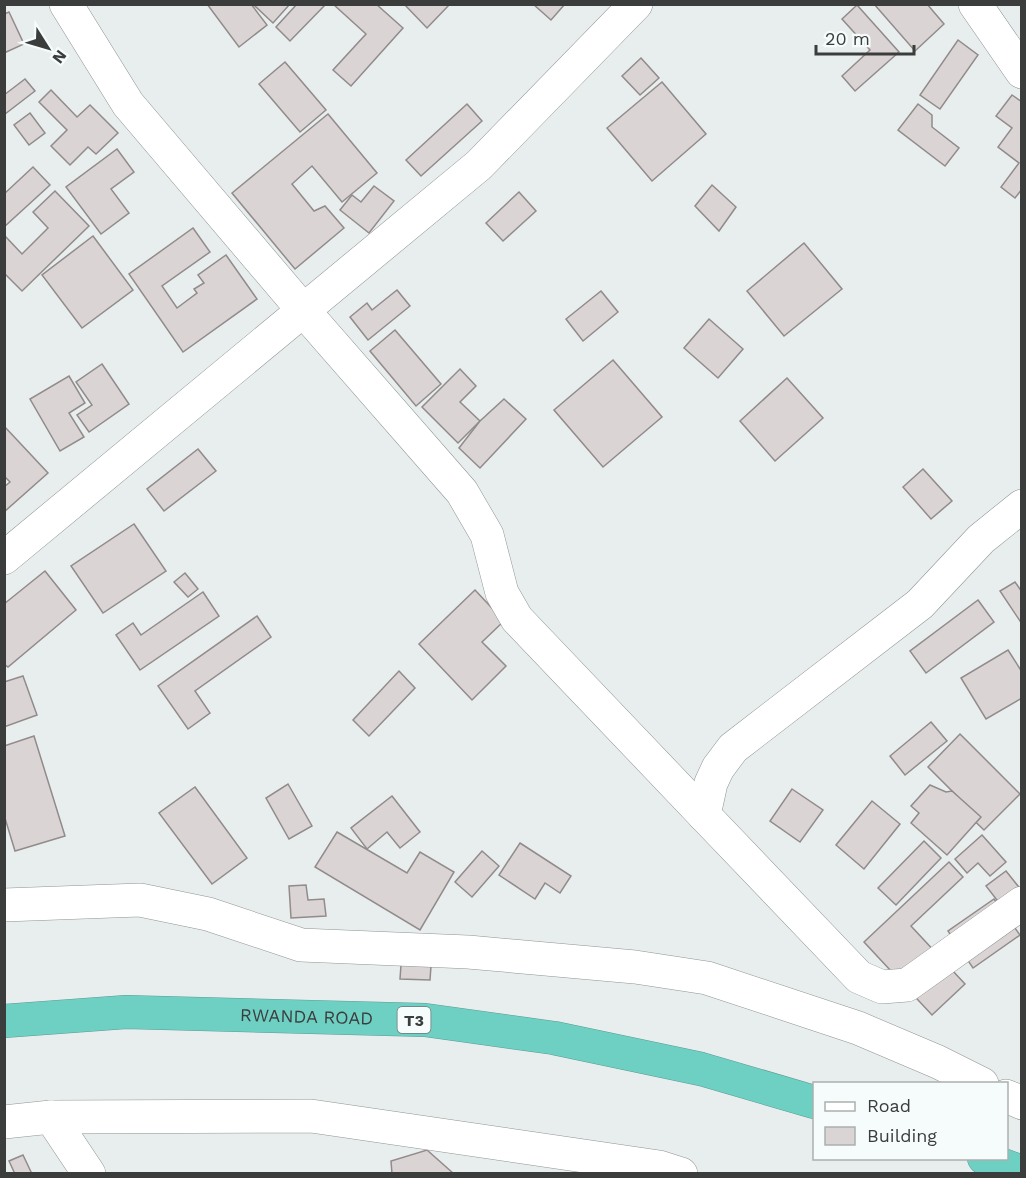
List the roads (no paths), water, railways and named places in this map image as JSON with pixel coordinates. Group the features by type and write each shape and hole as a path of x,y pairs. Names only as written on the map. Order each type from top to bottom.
{"highway":[{"name":"RWANDA ROAD","path":"4,1021 126,1012 425,1020 565,1040 701,1069 813,1102"},
{"path":"989,1160 1022,1172"}],"street":[{"path":"66,4 128,104 462,492 487,535 502,592 517,619 860,977 882,987 907,984 1022,903"},
{"path":"4,558 479,165 636,4"},
{"path":"975,4 1022,72"},
{"path":"704,815 711,783 718,768 733,748 920,604 981,539 1022,506"},
{"path":"4,905 140,900 207,914 301,945 468,951 635,967 707,978 858,1028 980,1082"},
{"path":"1008,1097 1022,1103"},
{"path":"4,1122 51,1118 311,1116 664,1171"},
{"path":"51,1118 89,1173"}]}
